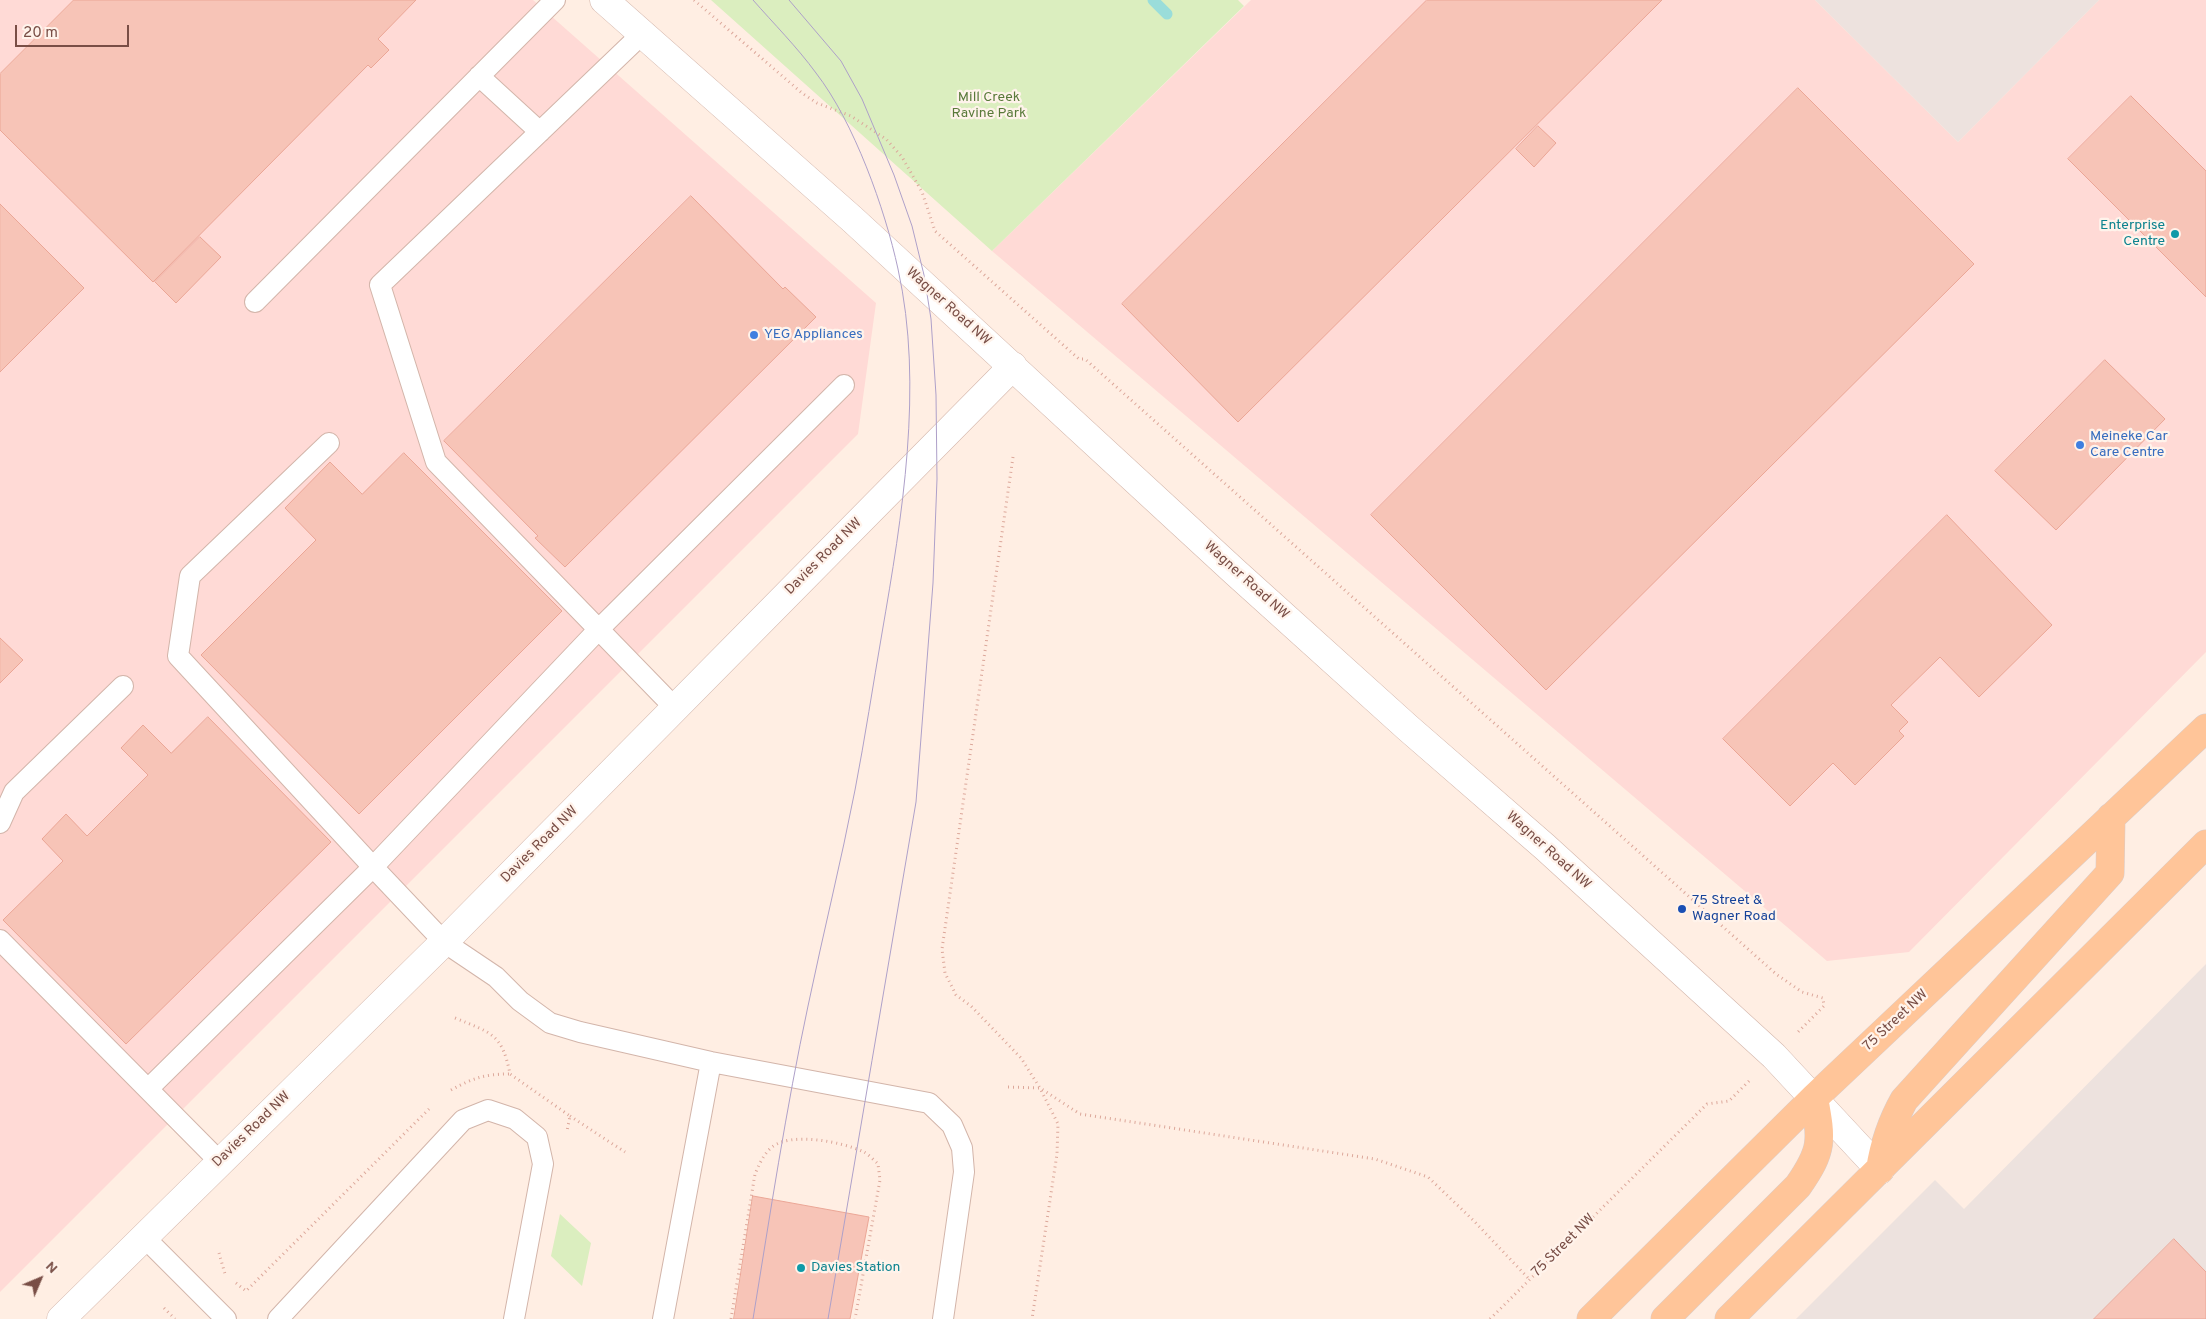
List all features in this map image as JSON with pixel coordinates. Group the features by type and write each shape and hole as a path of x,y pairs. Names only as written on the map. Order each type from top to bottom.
{"main road":[{"name":"75 Street NW","path":"1591,1319 1814,1098 2206,728"},
{"path":"1880,1170 1883,1148 1893,1121 1904,1100 2110,874 2111,816"},
{"path":"1729,1319 2206,844"},
{"path":"1665,1319 1798,1186 1814,1164 1819,1147 1820,1129 1814,1098"}],"street":[{"name":"Wagner Road NW","path":"604,0 852,219 1350,676 1544,847 1774,1056 1880,1170"},
{"name":"Davies Road NW","path":"61,1319 444,942 1013,366"}],"lane":[{"path":"255,302 555,0"},
{"path":"642,34 380,285 436,462 675,708"},
{"path":"479,76 540,132"},
{"path":"148,1089 373,867 599,629 844,385"},
{"path":"330,443 190,576 178,656 444,942 496,977 520,1001 550,1023 580,1032 711,1062 928,1103 952,1125 962,1148 964,1172 943,1319"},
{"path":"0,823 14,792 123,686"},
{"path":"0,940 220,1162"},
{"path":"663,1319 711,1062"},
{"path":"278,1319 463,1120 488,1110 515,1118 537,1137 543,1164 514,1319"},
{"path":"144,1237 226,1319"}],"path":[{"path":"694,0 802,93 817,103 852,116 886,139 902,157 922,192 935,231 1079,359 1086,359 1776,974 1793,987 1813,996 1823,998 1824,1006"},
{"path":"1013,456 942,949 945,973 956,995 972,1006 1021,1058 1040,1088 1058,1124 1058,1154 1032,1319"},
{"path":"445,1093 472,1079 488,1074 510,1074"},
{"path":"1008,1088 1040,1088 1080,1114 1375,1159 1428,1177 1474,1221 1530,1280"},
{"name":"75 Street NW","path":"1490,1319 1707,1104 1729,1101"},
{"path":"232,1280 246,1291 431,1107"},
{"path":"570,1116 625,1152"},
{"path":"731,1319 755,1174 762,1158 772,1147 788,1140 802,1139 848,1146 866,1153 878,1164 880,1180 855,1319"},
{"path":"219,1253 226,1275"},
{"path":"164,1308 174,1319"}],"shaded area":[{"path":"0,0 533,0 876,303 858,434 0,1292"},
{"path":"1251,0 1815,0 1958,142 2099,0 2206,0 2206,652 1909,952 1827,961 992,251"},
{"path":"1815,0 2099,0 1958,142"},
{"path":"2206,964 2206,1319 1796,1319 1935,1180 1964,1209"}],"green space":[{"name":"Mill Creek Ravine Park","path":"711,0 1238,0 1244,6 992,251"},
{"path":"560,1214 591,1243 582,1286 551,1256"}],"building":[{"path":"74,0 416,0 378,39 389,50 371,68 368,65 153,282 0,130 0,74"},
{"path":"1427,0 1662,0 1238,422 1122,304"},
{"path":"1798,88 1974,264 1546,690 1371,515"},
{"name":"Enterprise Centre","path":"2131,96 2206,171 2206,297 2068,159"},
{"path":"1538,126 1556,143 1534,167 1516,149"},
{"path":"691,196 783,289 785,287 816,317 565,567 535,538 538,536 444,441"},
{"path":"0,204 84,288 0,372"},
{"path":"200,237 221,257 176,303 155,282"},
{"name":"Meineke Car Care Centre","path":"2105,360 2165,419 2056,530 1995,471"},
{"path":"404,453 562,611 359,814 201,655 316,540 285,508 330,462 362,494"},
{"path":"1947,515 2052,625 1979,697 1940,657 1891,705 1908,722 1899,731 1904,736 1855,785 1833,763 1790,806 1723,739"},
{"path":"0,638 23,660 0,683"},
{"path":"208,717 331,842 126,1044 3,920 63,861 42,839 66,814 87,836 148,775 121,748 143,725 171,753"},
{"name":"Davies Station","path":"753,1196 869,1217 850,1319 734,1319"},
{"path":"2174,1239 2206,1272 2206,1319 2094,1319"}],"waterway":[{"path":"1153,0 1167,14"}],"tram line":[{"path":"753,0 801,54 830,93 843,116 866,167 885,220 898,269 906,313 910,405 903,498 897,544 866,731 850,817 800,1045 753,1319"},
{"path":"789,0 841,61 862,99 894,175 912,226 924,275 931,319 936,395 937,479 933,583 916,802 828,1319"}],"place":[{"name":"Enterprise Centre","path":"2175,234"},
{"name":"YEG Appliances","path":"754,335"},
{"name":"Meineke Car Care Centre","path":"2080,445"},
{"name":"75 Street & Wagner Road","path":"1682,909"},
{"name":"Davies Station","path":"801,1268"}]}
